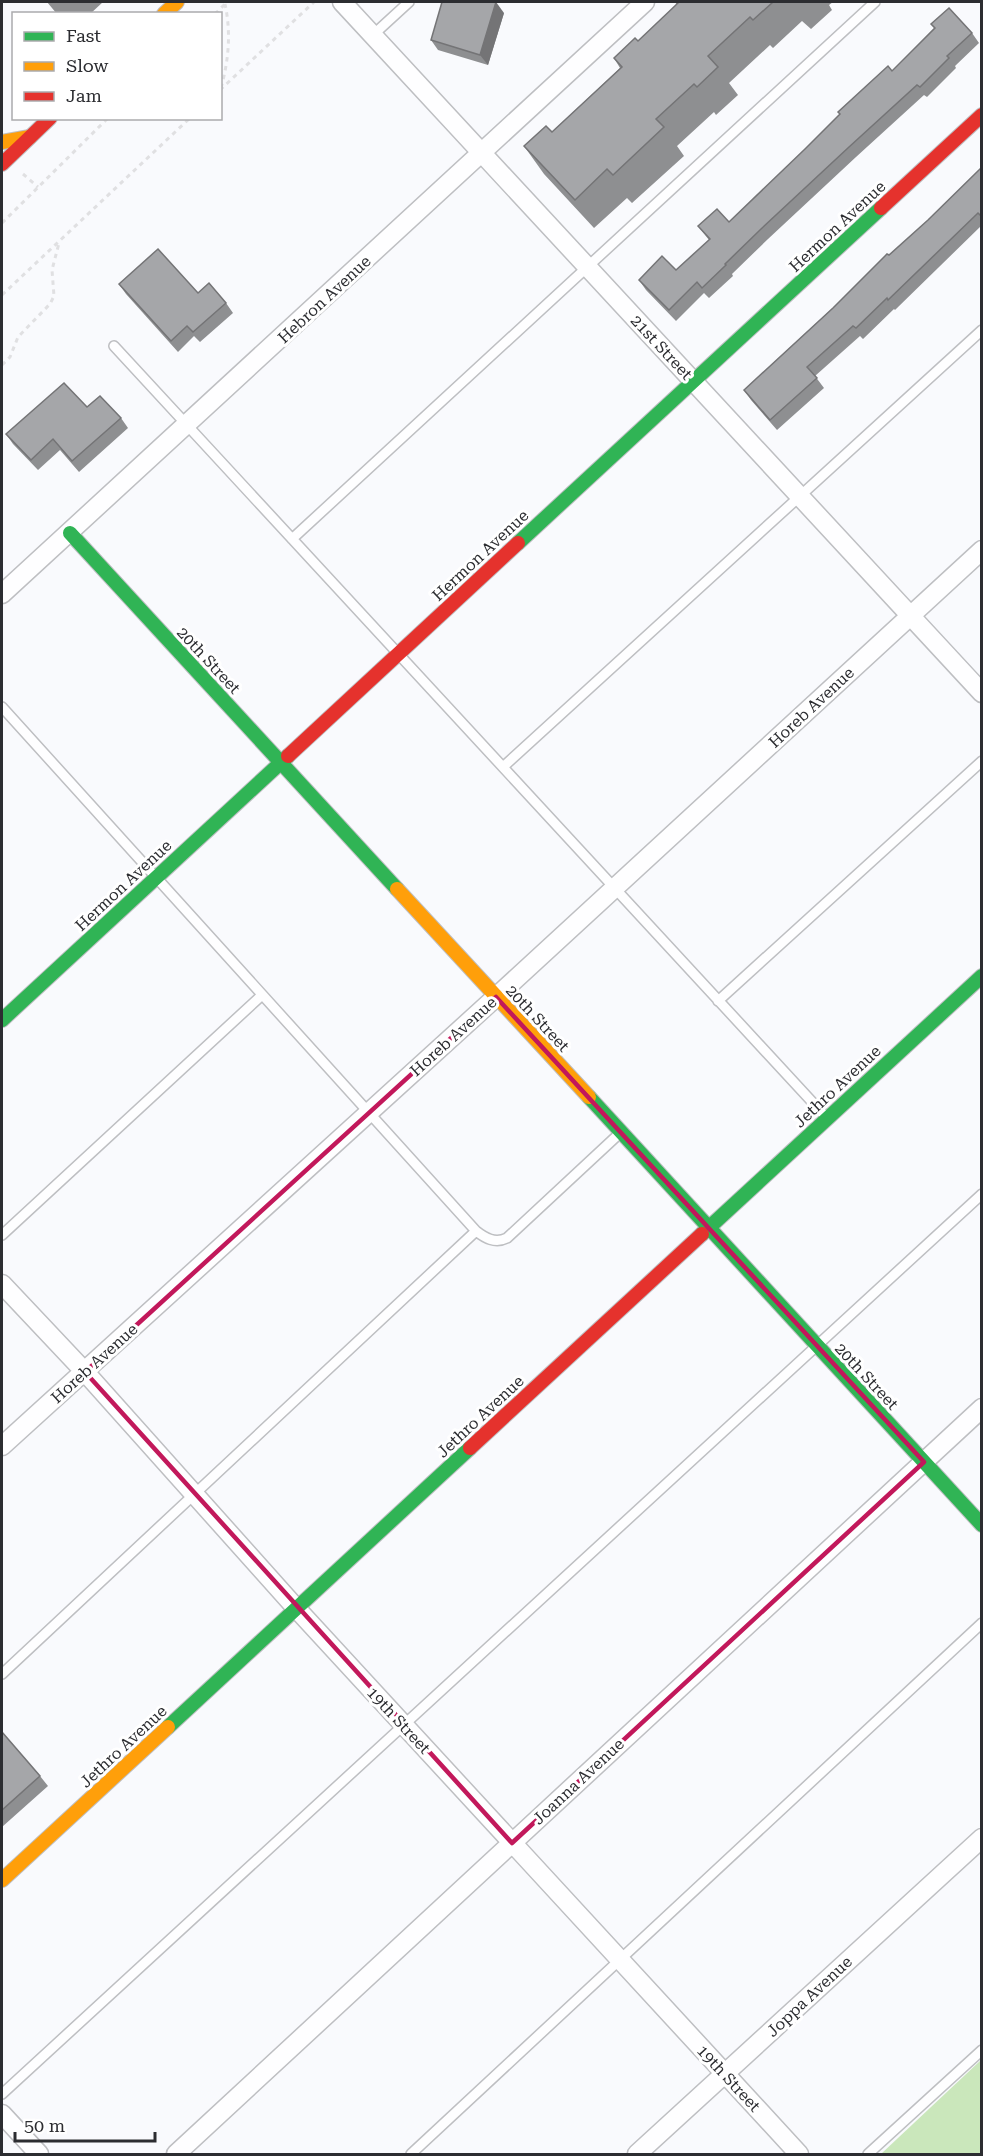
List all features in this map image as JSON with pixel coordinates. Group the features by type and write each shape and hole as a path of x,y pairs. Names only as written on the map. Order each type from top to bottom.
{"street":[{"name":"21st Street","path":"342,2 981,693"},
{"name":"Hebron Avenue","path":"2,594 645,2"},
{"name":"Hermon Avenue","path":"2,1020 981,115"},
{"path":"2,164 48,120"},
{"path":"2,142 30,137"},
{"name":"20th Street","path":"70,533 981,1525"},
{"name":"Horeb Avenue","path":"2,1446 496,997 981,550"},
{"name":"Jethro Avenue","path":"2,1880 981,976"},
{"name":"19th Street","path":"2,1284 85,1372 296,1608 799,2154"},
{"name":"Joanna Avenue","path":"176,2154 981,1408"},
{"name":"Joppa Avenue","path":"637,2154 981,1838"},
{"path":"2,2114 39,2154"}],"lane":[{"path":"373,35 409,2"},
{"path":"292,539 875,2"},
{"path":"503,767 981,330"},
{"path":"114,346 827,1118"},
{"path":"2,707 261,996 476,1231 486,1239 501,1241 507,1238 621,1132"},
{"path":"718,1001 981,761"},
{"path":"2,1235 261,996"},
{"path":"2,2094 981,1194"},
{"path":"2,1674 476,1231"},
{"path":"411,2154 981,1623"},
{"path":"868,2154 981,2050"}],"path":[{"path":"222,89 314,2"},
{"path":"222,86 228,65 230,24 226,3"},
{"path":"2,224 106,120"},
{"path":"2,295 188,120"},
{"path":"16,168 38,187"},
{"path":"2,365 10,357 18,337 50,304 54,296 52,270 59,241"}],"highlighted area":[{"path":"496,997 924,1462 512,1843 85,1372"}],"green space":[{"path":"981,2060 981,2154 881,2154"}],"building":[{"path":"442,2 496,2 480,55 431,40"},
{"path":"676,2 773,2 753,20 750,17 708,56 718,67 697,87 694,84 656,119 664,127 613,175 607,169 575,200 524,146 546,126 552,132 622,67 614,58 635,38 638,41 678,3"},
{"path":"949,8 972,33 947,56 949,58 920,87 917,85 849,147 702,288 697,282 669,310 639,280 662,256 676,270 710,239 698,226 717,209 729,222 840,114 838,112 888,66 892,71 935,28 931,24"},
{"path":"981,168 980,215 978,213 888,300 887,298 856,328 853,326 807,367 817,378 770,420 744,390"},
{"path":"158,249 198,293 209,283 226,303 193,332 187,326 171,341 119,284"},
{"path":"64,383 87,407 100,396 121,418 72,461 53,439 31,460 6,434"},
{"path":"2,1732 40,1776 2,1810"}],"traffic: fast":[{"path":"518,543 881,208"},
{"path":"70,533 397,889"},
{"path":"2,1020 288,756"},
{"path":"702,1234 982,976"},
{"path":"589,1097 982,1525"},
{"path":"168,1727 470,1448"}],"traffic: slow":[{"path":"166,12 177,2"},
{"path":"2,142 30,137"},
{"path":"397,889 589,1097"},
{"path":"2,1880 168,1727"}],"traffic: jam":[{"path":"881,208 982,115"},
{"path":"2,164 48,120"},
{"path":"288,756 518,543"},
{"path":"470,1448 702,1234"}]}
